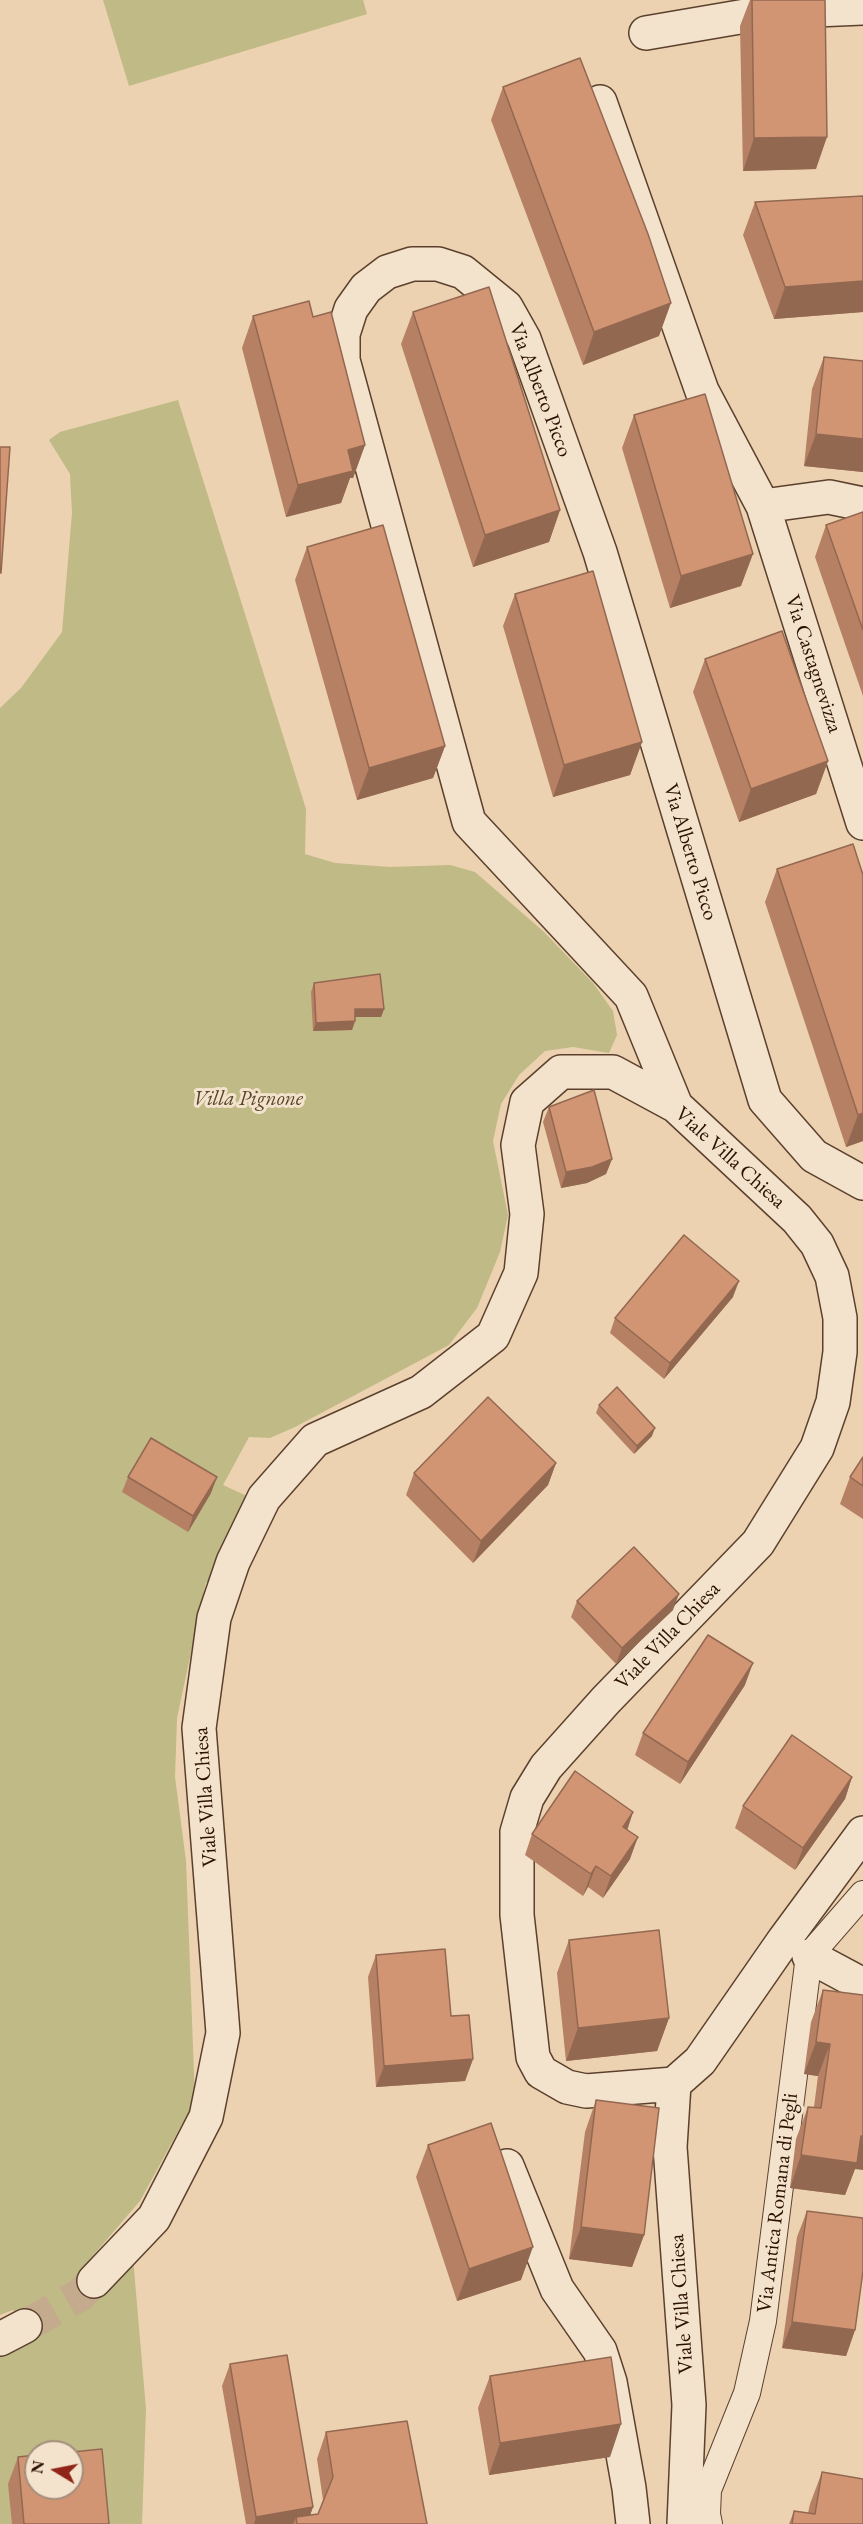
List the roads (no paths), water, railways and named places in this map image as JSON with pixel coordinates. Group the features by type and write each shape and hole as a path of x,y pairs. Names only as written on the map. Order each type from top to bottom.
{"street":[{"path":"646,33 768,12 863,8"},
{"name":"Via Castagnevizza","path":"600,102 702,391 763,506 863,823"},
{"name":"Via Alberto Picco","path":"676,1106 631,996 469,822 343,360 343,334 351,309 366,288 387,272 412,264 438,264 463,272 506,307 524,339 600,552 765,1100 814,1156 863,1184"},
{"path":"763,506 829,497 863,504"},
{"name":"Viale Villa Chiesa","path":"94,2281 154,2218 206,2117 223,2033 199,1728 214,1618 233,1562 258,1506 315,1440 421,1392 493,1336 521,1273 528,1214 518,1145 527,1102 561,1072 613,1072 676,1106 797,1219 817,1244 832,1276 840,1318 840,1352 833,1402 817,1448 758,1543 606,1700 553,1759 536,1781 520,1815 517,1832 517,1915 533,2057 542,2072 567,2087 586,2091 674,2084 670,2147 689,2405 684,2524"},
{"path":"674,2084 700,2061 784,1940 863,1833"},
{"path":"863,1894 809,1956 863,1985"},
{"name":"Via Antica Romana di Pegli","path":"709,2524 708,2490 747,2393 763,2321 809,1956"},
{"path":"507,2166 557,2289 600,2351 607,2372 629,2488 633,2524"}],"tunnel":[{"path":"25,2326 80,2295 94,2281"}],"park label":[{"name":"Villa Pignone","path":"248,1099"}]}
